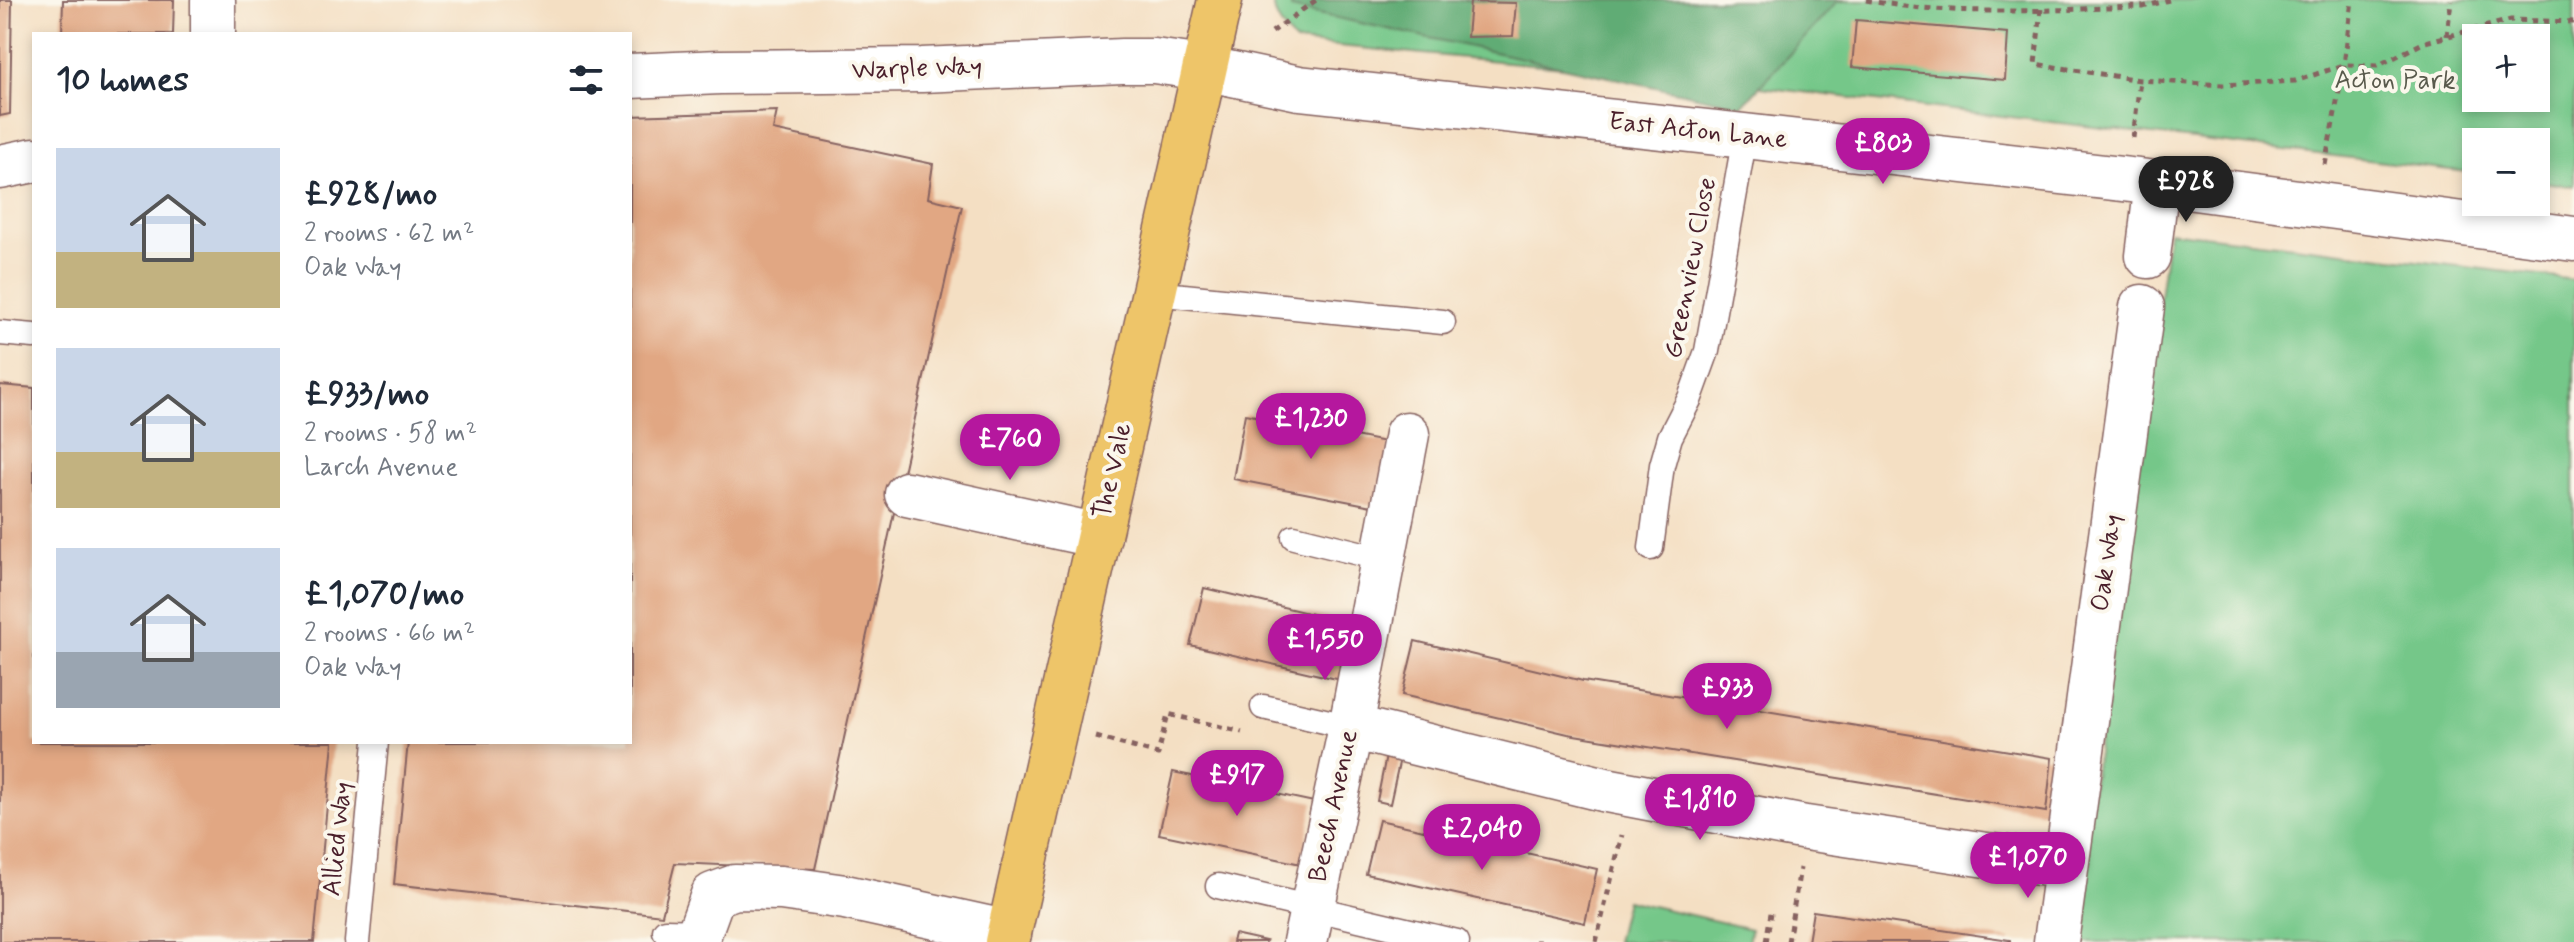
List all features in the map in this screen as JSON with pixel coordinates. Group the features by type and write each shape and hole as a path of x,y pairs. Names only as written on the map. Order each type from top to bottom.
{"main road":[{"name":"The Vale","path":"1008,938 1220,0"}],"street":[{"path":"213,0 213,32"},
{"name":"Warple Way","path":"632,76 922,70 1122,61 1154,61 1204,68"},
{"name":"East Acton Lane","path":"1204,68 1299,88 2157,183 2574,239"},
{"path":"0,167 32,160"},
{"name":"Oak Way","path":"2148,256 2157,183"},
{"name":"Oak Way","path":"2056,942 2142,307"},
{"name":"Beech Avenue","path":"1309,925 1351,727 1407,434"},
{"path":"907,494 1099,536"},
{"path":"1351,727 1632,795 1806,828 2066,867"},
{"path":"693,925 735,887 781,888 845,897 1008,938"}],"lane":[{"name":"Greenview Close","path":"1651,548 1662,465 1670,437 1690,398 1707,351 1745,136"},
{"name":"Oak Way","path":"2142,307 2148,256"},
{"path":"1154,293 1443,322"},
{"path":"0,333 32,336"},
{"path":"1294,537 1383,559"},
{"path":"1263,707 1351,727"},
{"name":"Allied Way","path":"357,942 376,744"},
{"path":"1218,886 1309,925 1457,942"}],"path":[{"path":"1272,32 1316,0"},
{"path":"1866,0 1903,7 1965,10 2143,7 2169,0"},
{"path":"2325,165 2344,65 2352,0"},
{"path":"2447,36 2451,0"},
{"path":"2041,9 2035,64 2140,80 2223,85 2295,81 2344,65 2377,66 2425,42 2511,20 2574,22"},
{"path":"2133,139 2140,80"},
{"path":"1056,726 1158,754 1168,714 1256,736"},
{"path":"1596,942 1632,795"},
{"path":"1788,942 1806,828"},
{"path":"1766,942 1771,913"},
{"path":"1535,942 1543,942"}],"green space":[{"name":"Acton Park","path":"1274,0 2574,0 2574,186 2550,183 2550,128 2462,128 2462,171 1711,81 1296,42 1280,23"},
{"path":"1292,0 1851,0 1837,2 1742,106 1291,8"},
{"path":"2169,231 2574,280 2574,942 2071,942"},
{"path":"1626,900 1751,929 1748,942 1616,942"}],"building":[{"path":"0,0 12,0 10,114 0,116"},
{"path":"63,0 174,0 173,32 62,32"},
{"path":"1470,2 1516,3 1513,36 1467,37"},
{"path":"1856,20 2008,33 2005,80 1852,67"},
{"path":"777,111 773,130 933,164 928,198 962,206 815,869 675,863 662,915 394,884 408,744 632,744 632,116"},
{"path":"0,385 32,388 32,744 333,744 314,942 0,942"},
{"path":"1245,414 1390,443 1377,507 1233,479"},
{"path":"1204,588 1354,624 1341,680 1190,645"},
{"path":"1415,641 1583,681 2052,758 2046,812 1568,734 1402,695"},
{"path":"1388,746 1402,749 1390,804 1377,801"},
{"path":"1173,772 1314,802 1301,864 1159,834"},
{"path":"1379,820 1597,869 1585,923 1366,874"},
{"path":"1813,911 2010,940 2010,942 1808,942"},
{"path":"1234,934 1266,941 1232,942"}]}
